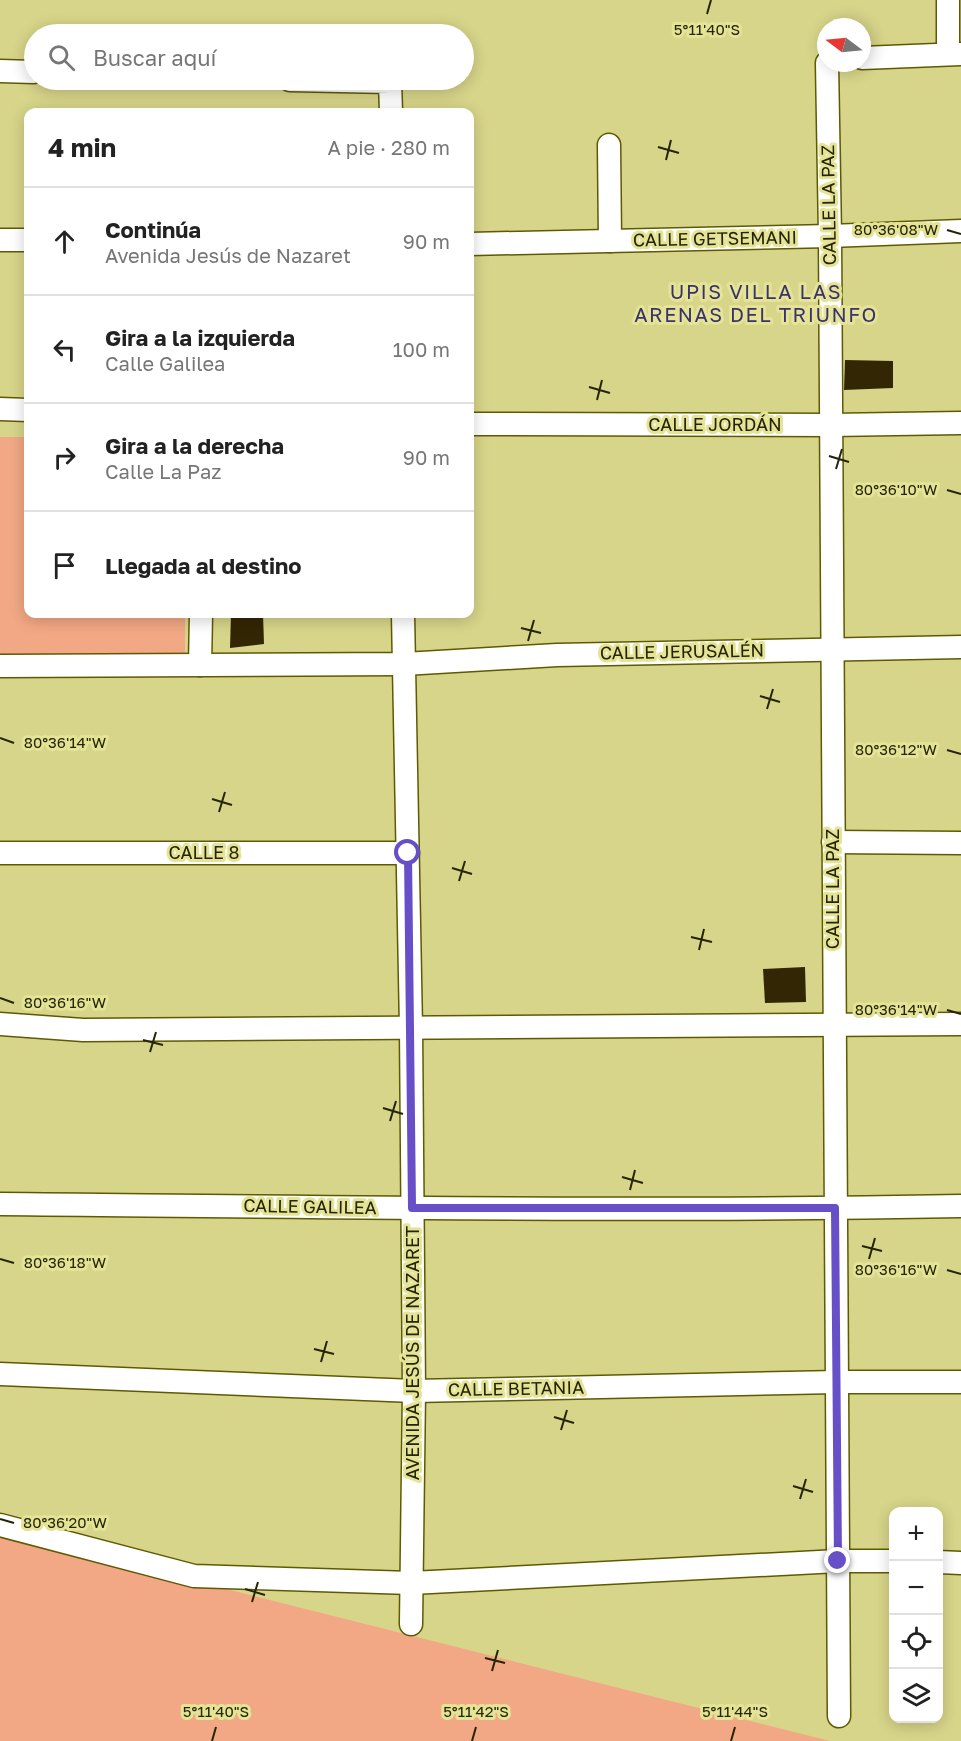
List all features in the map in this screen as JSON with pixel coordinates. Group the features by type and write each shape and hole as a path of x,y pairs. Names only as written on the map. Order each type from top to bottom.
{"street":[{"path":"871,58 954,54 948,0"},
{"path":"0,71 24,72"},
{"name":"CALLE LA PAZ","path":"827,72 839,1716"},
{"path":"390,90 391,108"},
{"path":"609,145 610,241"},
{"name":"CALLE GETSEMANI","path":"474,244 961,231"},
{"path":"0,240 24,240"},
{"path":"0,409 24,410"},
{"name":"CALLE JORDÁN","path":"474,424 830,426 961,423"},
{"path":"200,665 201,618"},
{"name":"AVENIDA JESÚS DE NAZARET","path":"403,618 411,1028 414,1391 411,1624"},
{"name":"CALLE JERUSALÉN","path":"0,666 404,664 557,655 961,647"},
{"path":"833,842 961,843"},
{"name":"CALLE 8","path":"0,852 408,853"},
{"path":"0,1024 83,1030 961,1024"},
{"name":"CALLE GALILEA","path":"0,1204 412,1208 961,1206"},
{"name":"CALLE BETANIA","path":"0,1374 414,1391 837,1382 961,1382"},
{"path":"0,1525 194,1576 411,1583 838,1561 889,1562"},
{"path":"943,1562 961,1563"}],"shaded area":[{"path":"0,437 24,437 24,618 185,618 185,657 0,657"},
{"path":"0,1532 830,1741 0,1741"}],"building":[{"path":"845,360 893,361 893,388 844,390"},
{"path":"231,618 263,618 264,644 230,648"},
{"path":"805,967 806,1002 765,1003 763,969"}],"district":[{"name":"UPIS VILLA LAS ARENAS DEL TRIUNFO","path":"756,304"}],"route":[{"path":"408,853 412,1208 835,1208 838,1561"}]}
